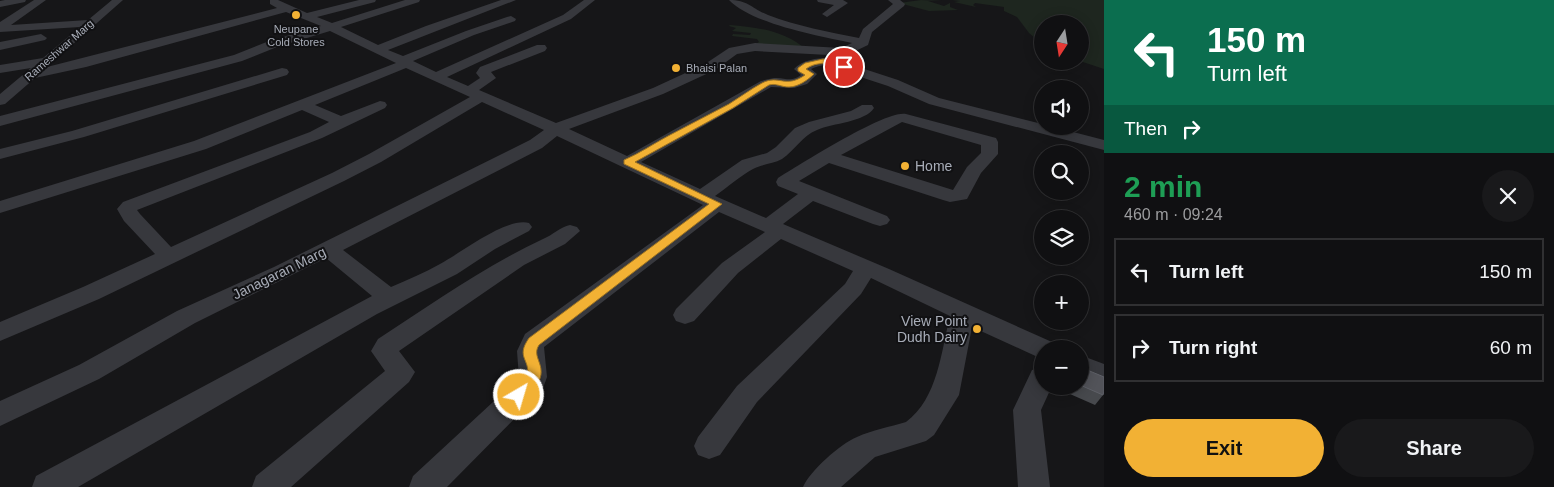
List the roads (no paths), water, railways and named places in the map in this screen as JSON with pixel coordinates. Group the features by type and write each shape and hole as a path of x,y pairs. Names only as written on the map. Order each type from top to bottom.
{"street":[{"path":"0,16 23,5 41,0"},
{"name":"Rameshwar Marg","path":"0,101 118,0"},
{"path":"266,0 300,15 308,16 436,77 476,93 1034,345"},
{"path":"308,16 370,0"},
{"path":"0,121 238,58 273,44 415,0"},
{"path":"379,49 430,28 511,0"},
{"path":"436,77 567,17 590,0"},
{"path":"734,0 763,17 824,34 864,42"},
{"path":"822,0 843,3 827,14"},
{"path":"627,162 646,154 670,138 730,106 766,84 775,82 789,85 797,83 810,74 801,69 808,64 840,57 864,42 867,31 900,4 893,0"},
{"path":"0,4 23,5"},
{"path":"0,28 23,5"},
{"path":"0,86 287,8"},
{"path":"0,207 200,145 405,62 470,32 511,19"},
{"path":"0,28 88,26"},
{"path":"0,46 88,26"},
{"path":"177,29 189,34"},
{"name":"Janagaran Marg","path":"0,414 89,372 186,317 328,249 536,144 555,129 613,106 658,91 710,67 733,51 755,47 840,57"},
{"path":"0,332 169,257 375,158 476,93 490,78 483,73 485,70 541,48"},
{"path":"840,57 934,101 1104,146"},
{"path":"0,69 49,60"},
{"path":"0,154 78,134 282,72"},
{"path":"169,257 131,217 127,209 130,206 316,135 380,104"},
{"path":"302,105 341,122"},
{"path":"425,487 532,382 535,368 530,357 529,348 534,341 710,200 748,164 773,157 782,151 802,131 814,125 856,114 867,108"},
{"path":"785,182 827,156 847,144 901,117 990,142 989,154 974,171 960,195 955,196 863,169 827,156"},
{"path":"762,172 880,220"},
{"path":"685,314 730,268 811,192"},
{"path":"48,487 138,438 291,350 449,268 487,244 522,227"},
{"path":"268,487 399,375 401,372 384,351 387,346 516,260 558,240 570,231"},
{"path":"328,249 388,298"},
{"path":"709,446 747,394 853,289 866,268"},
{"path":"819,487 837,469 865,447 915,432 923,426 945,395 963,312"},
{"path":"1089,369 1104,376"},
{"path":"1034,395 1027,410 1034,487"}],"place":[{"name":"Neupane Cold Stores","path":"296,15"},
{"name":"Bhaisi Palan","path":"676,68"},
{"name":"Home","path":"905,166"},
{"name":"View Point Dudh Dairy","path":"977,329"}]}
